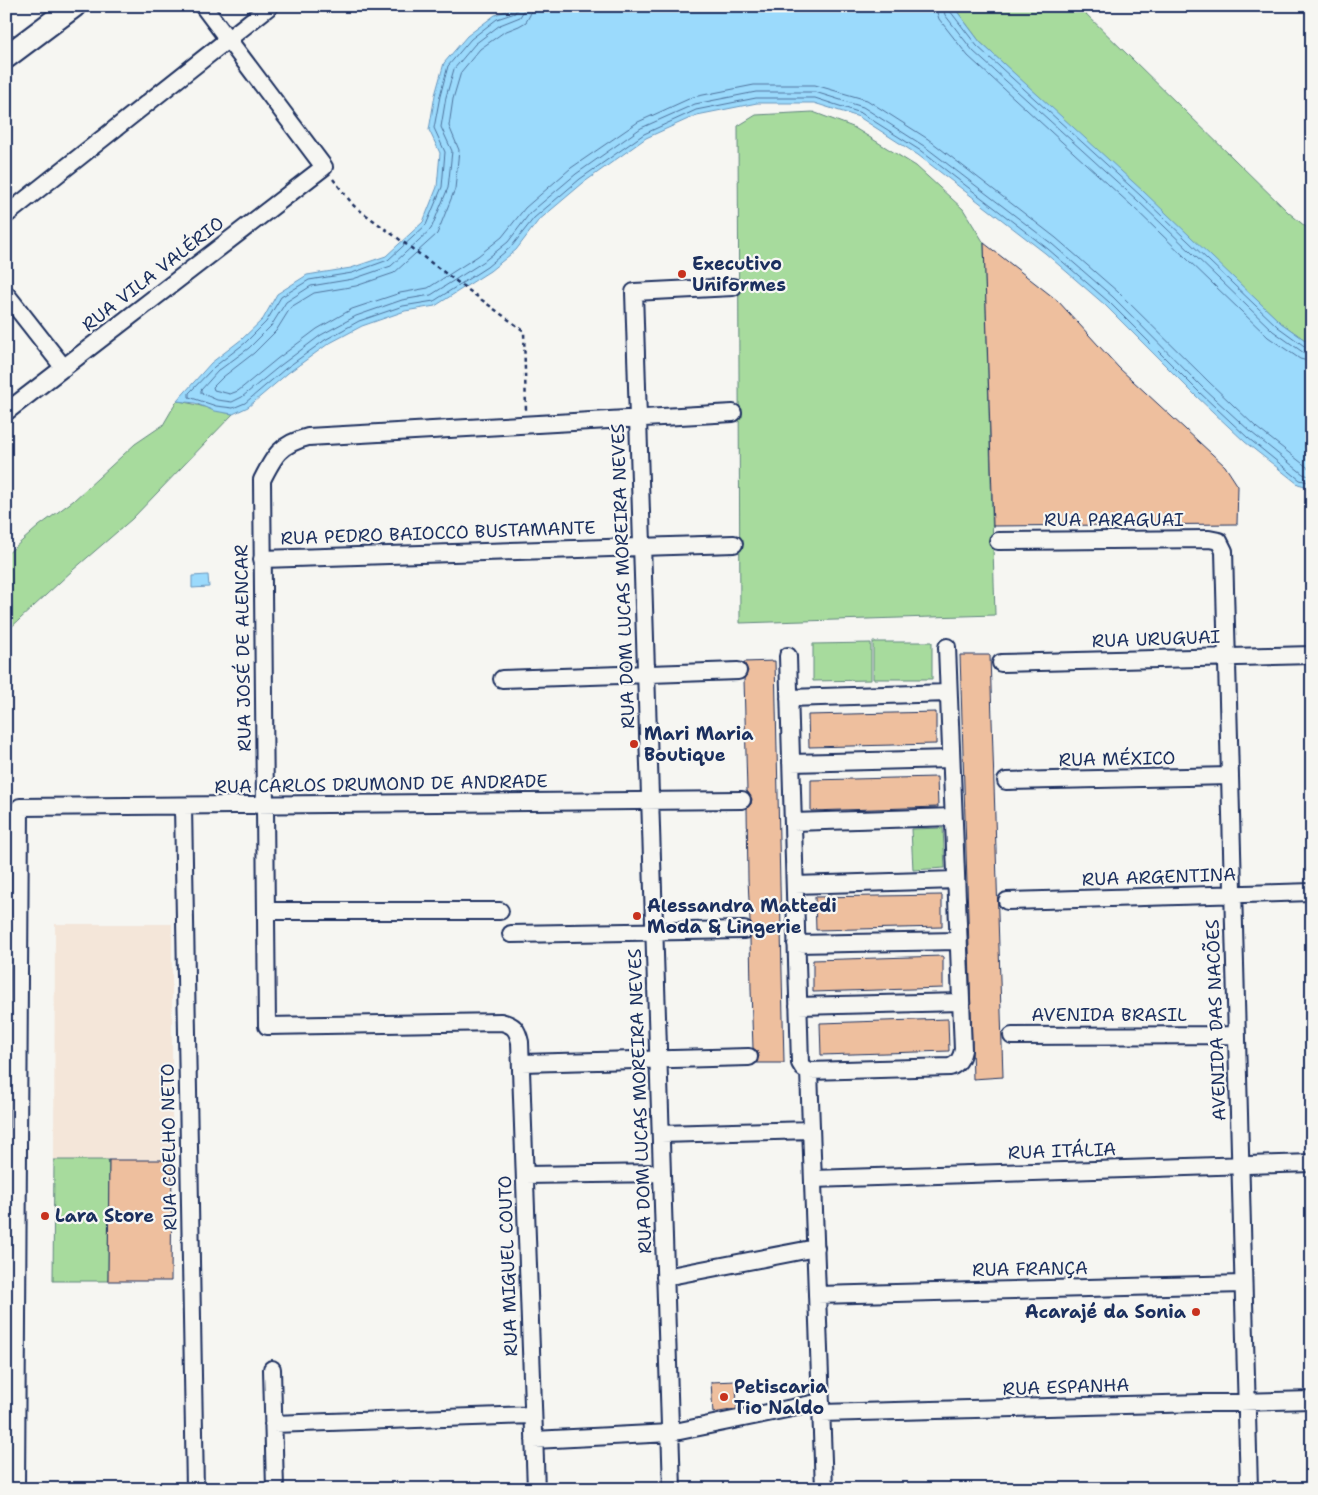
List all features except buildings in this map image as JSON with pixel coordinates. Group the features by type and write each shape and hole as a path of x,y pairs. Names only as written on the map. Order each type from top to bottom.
{"main road":[{"path":"6,58 74,6"}],"street":[{"path":"203,6 324,167"},
{"path":"6,215 270,6"},
{"name":"RUA VILA VALÉRIO","path":"6,412 324,167"},
{"name":"RUA DOM LUCAS MOREIRA NEVES","path":"672,1489 634,292 733,287"},
{"path":"6,294 64,368"},
{"path":"526,425 733,413"},
{"name":"RUA JOSÉ DE ALENCAR","path":"520,1042 517,1030 510,1024 501,1022 267,1026 262,480 272,461 282,448 294,441 308,437 526,425"},
{"name":"RUA PARAGUAI","path":"998,541 1209,539 1219,541 1224,551"},
{"name":"RUA PEDRO BAIOCCO BUSTAMANTE","path":"262,559 734,544"},
{"name":"AVENIDA DAS NACÕES","path":"1224,551 1249,1489"},
{"path":"788,656 800,1063 809,1072 950,1068 956,1065 961,1058 963,1050 947,647"},
{"name":"RUA URUGUAI","path":"1001,663 1312,655"},
{"path":"502,679 738,671"},
{"path":"789,698 948,693"},
{"path":"791,763 951,759"},
{"name":"RUA MÉXICO","path":"1006,781 1230,776"},
{"name":"RUA CARLOS DRUMOND DE ANDRADE","path":"13,1018 20,807 742,800"},
{"name":"RUA COELHO NETO","path":"183,806 195,1489"},
{"path":"793,822 953,817"},
{"path":"794,885 956,880"},
{"name":"RUA ARGENTINA","path":"1007,901 1312,892"},
{"path":"266,910 500,911"},
{"path":"511,934 744,930"},
{"path":"796,944 958,941"},
{"path":"798,1006 961,1002"},
{"path":"13,1018 12,1363 16,1489"},
{"name":"AVENIDA BRASIL","path":"1012,1036 1236,1035"},
{"name":"RUA MIGUEL COUTO","path":"520,1042 536,1489"},
{"path":"521,1063 748,1057"},
{"path":"809,1072 824,1489"},
{"path":"661,1134 812,1130"},
{"name":"RUA ITÁLIA","path":"813,1179 1312,1163"},
{"path":"525,1175 662,1173"},
{"path":"665,1277 816,1248"},
{"name":"RUA FRANÇA","path":"817,1295 1243,1284"},
{"path":"272,1369 275,1489"},
{"name":"RUA ESPANHA","path":"534,1440 670,1433 821,1408 1312,1400"},
{"path":"273,1424 533,1415"}],"path":[{"path":"324,167 354,206 524,332 526,425"}],"shaded area":[{"path":"55,924 172,924 172,1160 54,1160"}],"green space":[{"path":"953,6 1078,6 1288,212 1312,232 1312,345 1281,323 980,42"},
{"path":"813,112 853,127 916,166 963,209 984,243 995,615 740,623 738,126 756,115"},
{"path":"177,401 233,414 132,519 6,632 6,555 39,526 73,501 135,444 163,425"},
{"path":"873,642 932,642 932,679 873,679"},
{"path":"871,643 871,680 813,681 813,644"},
{"path":"943,828 945,868 913,870 911,829"},
{"path":"54,1160 109,1160 108,1281 53,1281"}],"water":[{"path":"519,6 953,6 980,42 1144,192 1281,323 1312,345 1312,488 1298,484 1245,442 1105,305 1045,253 918,155 859,117 814,103 757,103 697,115 646,138 583,183 538,221 516,250 490,271 435,306 405,311 362,326 328,344 288,373 248,407 233,414 214,411 195,403 177,401 211,363 242,339 263,319 277,294 307,275 351,268 386,256 423,222 437,187 440,153 429,130 435,95 444,63 467,36 495,15"},
{"path":"208,575 209,587 192,588 192,576"}],"place":[{"name":"Executivo Uniformes","path":"682,274"},
{"name":"Mari Maria Boutique","path":"634,744"},
{"name":"Alessandra Mattedi Moda & Lingerie","path":"637,916"},
{"name":"Lara Store","path":"45,1216"},
{"name":"Acarajé da Sonia","path":"1196,1312"},
{"name":"Petiscaria Tio Naldo","path":"724,1397"}]}
